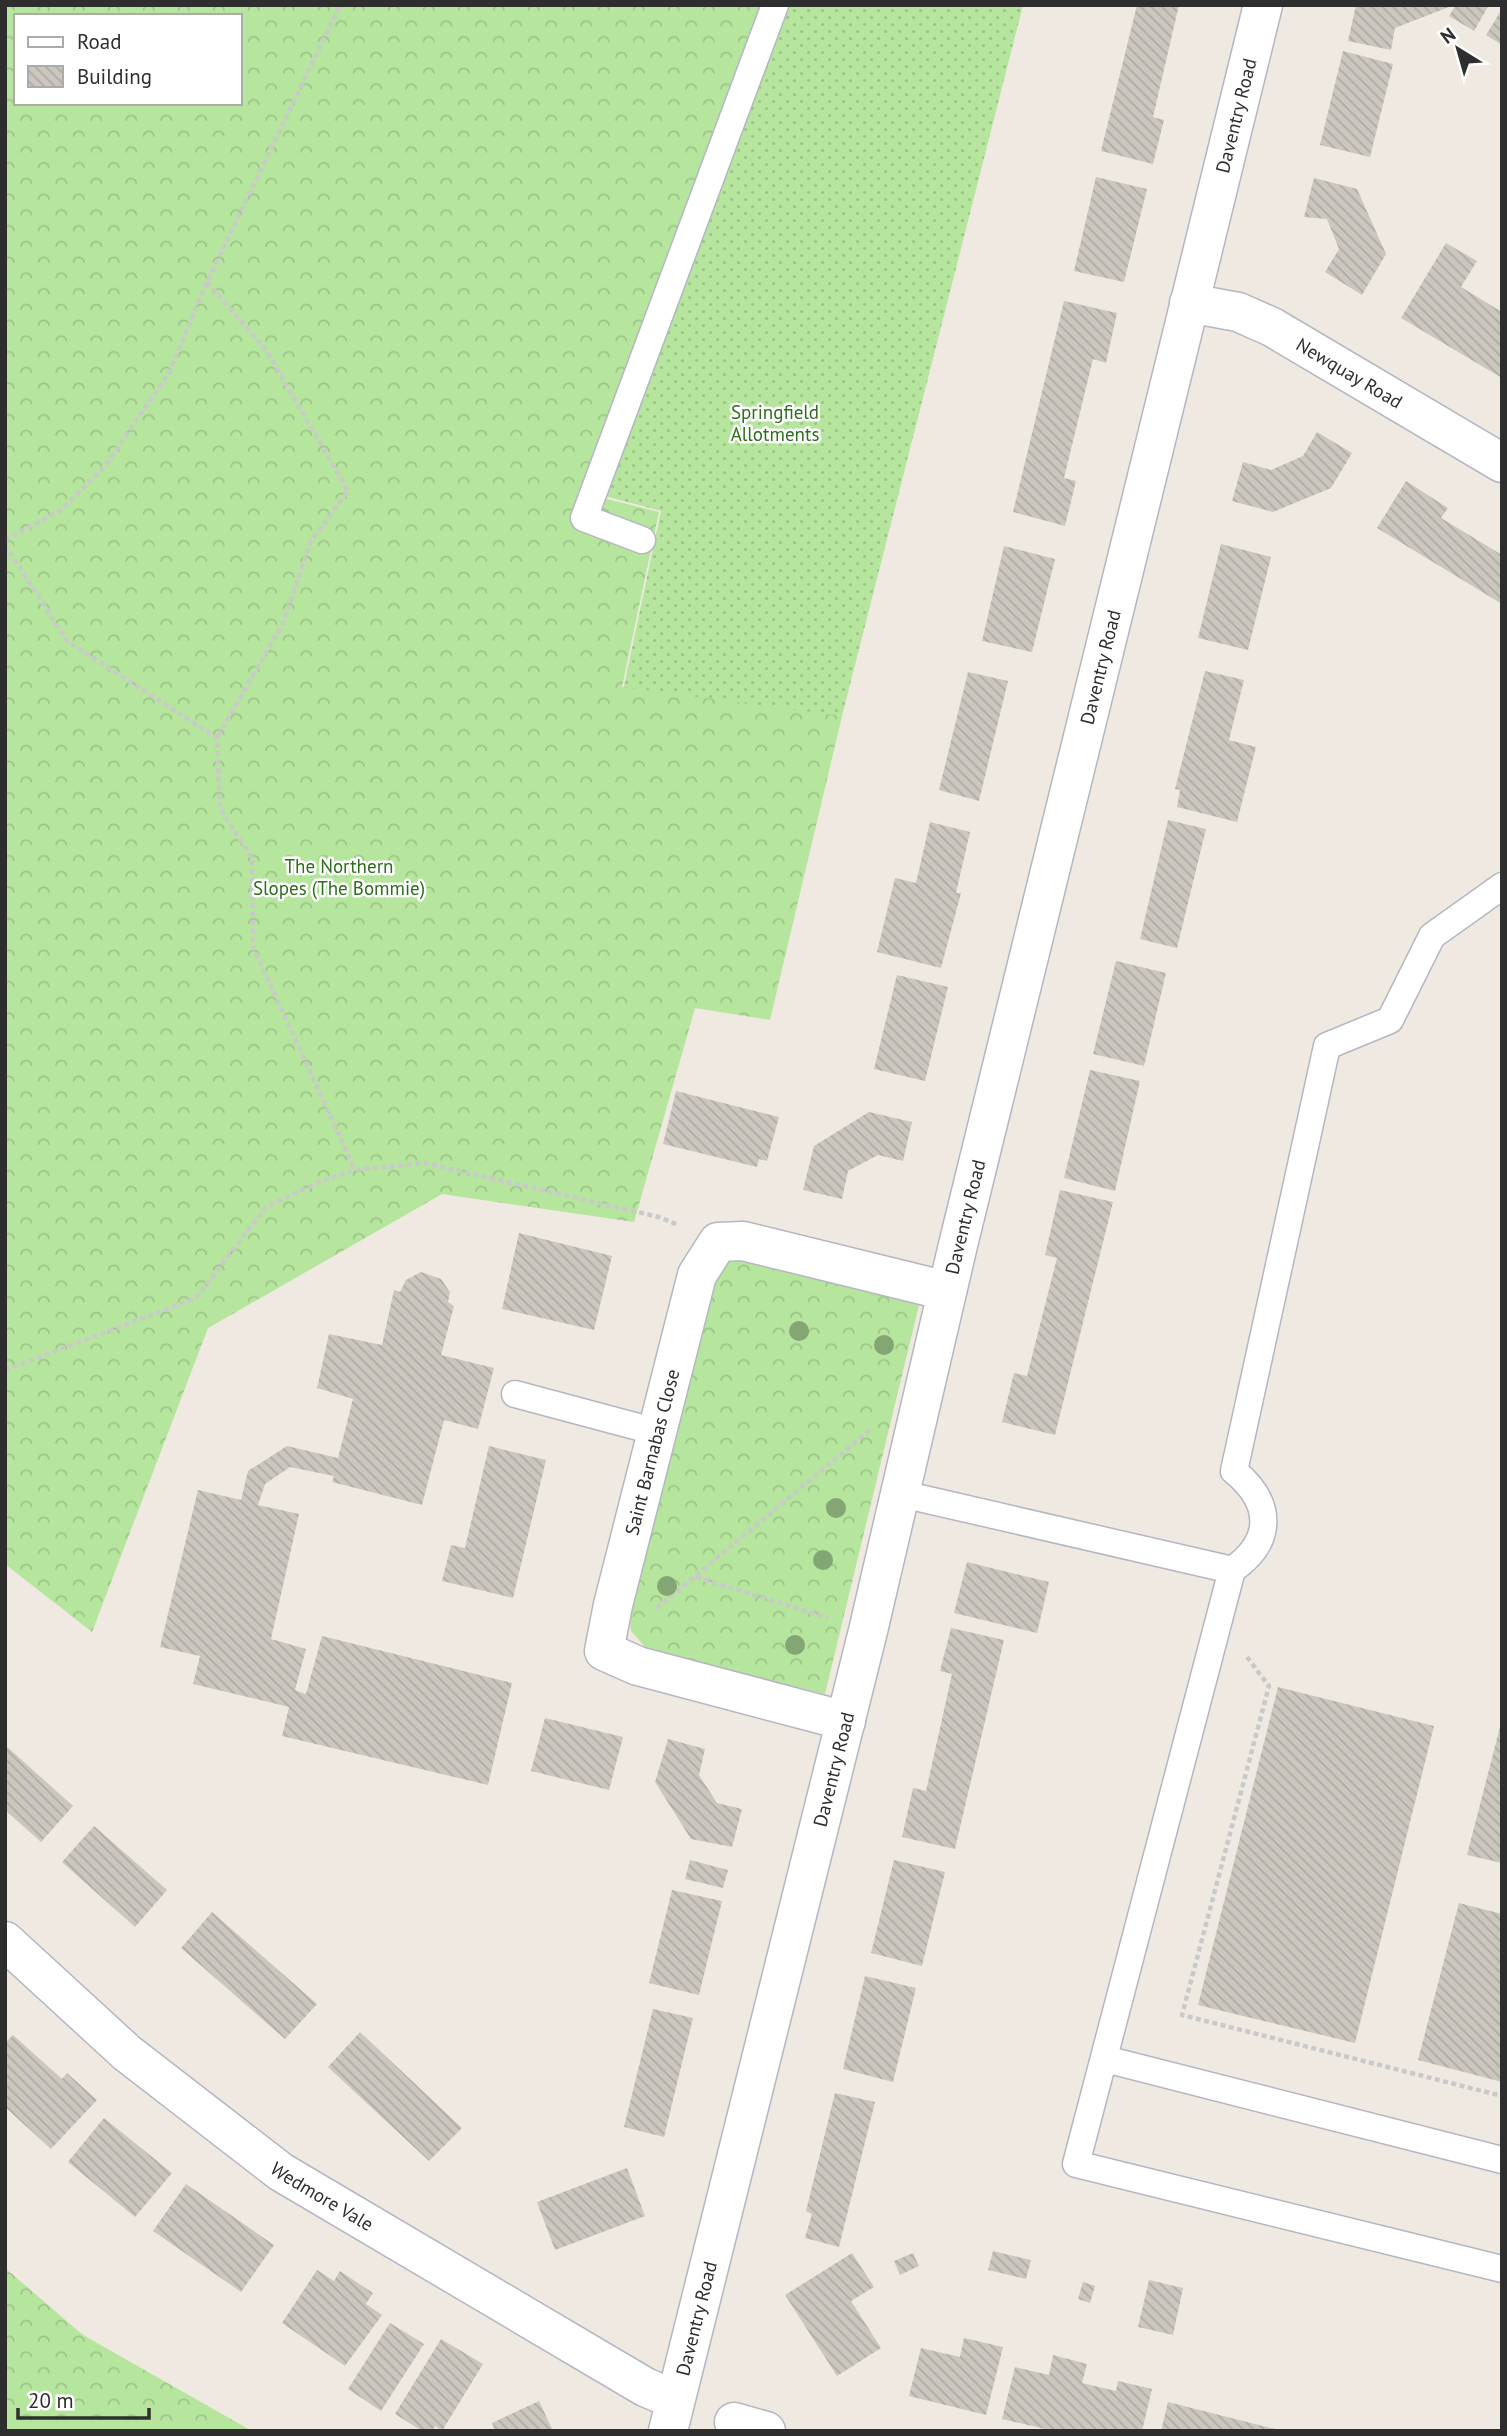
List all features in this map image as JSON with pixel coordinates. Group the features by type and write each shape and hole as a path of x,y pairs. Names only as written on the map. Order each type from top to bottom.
{"street":[{"name":"Daventry Road","path":"672,2416 869,1631 947,1291 1264,5"},
{"name":"Newquay Road","path":"1189,303 1238,312 1272,327 1502,463"},
{"path":"718,1242 743,1241 947,1291"},
{"name":"Saint Barnabas Close","path":"718,1242 697,1275 604,1651 638,1666 846,1721"},
{"name":"Wedmore Vale","path":"5,1941 127,2053 281,2172 645,2387 672,2416"}],"lane":[{"path":"642,540 584,518 775,5"},
{"path":"1502,886 1432,936 1390,1020 1327,1046 1234,1471 1253,1487 1264,1514 1262,1536 1251,1557 1232,1570 1076,2164 1502,2269"},
{"path":"515,1394 657,1432"},
{"path":"902,1493 1232,1570"},
{"path":"1105,2059 1502,2160"}],"path":[{"path":"216,738 67,641 5,542 60,511 105,466 169,373 207,282 340,5"},
{"path":"207,282 266,350 348,491 311,541 283,623 216,738 220,808 252,858 253,947 355,1170"},
{"path":"5,1370 196,1298 267,1207 355,1170 425,1163 659,1217 718,1242"},
{"path":"654,1610 888,1415 918,1422"},
{"path":"695,1577 869,1631"},
{"path":"1224,1602 1240,1648 1269,1686 1182,2015 1502,2096"}],"green space":[{"name":"The Northern Slopes (The Bommie)","path":"5,5 780,5 599,497 659,512 622,687 842,716 770,1020 695,1008 634,1222 442,1194 208,1328 92,1632 5,1564"},
{"name":"Springfield Allotments","path":"782,5 1023,5 842,716 622,695 661,511 601,495"},
{"path":"719,1250 919,1305 825,1694 647,1649 631,1631 628,1605"},
{"path":"5,2268 83,2335 252,2431 8,2431 5,2428"}],"building":[{"path":"1137,5 1179,5 1153,117 1164,120 1153,164 1101,151"},
{"path":"1356,5 1454,5 1395,28 1391,50 1348,41"},
{"path":"1456,5 1489,5 1474,31 1449,16"},
{"path":"1502,9 1502,45 1486,35"},
{"path":"1343,51 1393,64 1370,157 1320,145"},
{"path":"1096,177 1147,189 1124,282 1074,271"},
{"path":"1314,178 1357,189 1386,254 1362,295 1325,272 1339,249 1327,219 1304,217"},
{"path":"1446,243 1477,261 1461,287 1502,312 1502,378 1401,318"},
{"path":"1064,301 1117,313 1106,363 1093,359 1064,478 1076,481 1065,526 1013,512"},
{"path":"1317,432 1352,453 1331,488 1273,512 1232,501 1243,462 1271,470 1303,456"},
{"path":"1406,481 1448,508 1441,518 1502,555 1502,604 1377,528"},
{"path":"1221,544 1271,557 1248,650 1198,638"},
{"path":"1004,546 1055,559 1032,652 982,641"},
{"path":"1205,671 1244,680 1229,740 1256,747 1237,822 1177,807 1180,790 1175,789"},
{"path":"968,672 1008,681 979,801 939,790"},
{"path":"1168,820 1206,829 1177,948 1140,939"},
{"path":"930,822 970,832 956,893 961,893 941,968 877,952 895,878 916,883"},
{"path":"1116,961 1166,973 1144,1066 1093,1054"},
{"path":"897,975 948,987 925,1081 874,1069"},
{"path":"1090,1070 1140,1081 1115,1191 1064,1178"},
{"path":"676,1091 779,1117 767,1161 759,1159 757,1167 663,1144"},
{"path":"869,1112 912,1122 903,1161 878,1155 848,1171 842,1199 803,1190 814,1146"},
{"path":"1060,1190 1113,1202 1055,1435 1002,1422 1014,1373 1027,1376 1057,1258 1045,1255"},
{"path":"519,1233 612,1256 594,1330 502,1309"},
{"path":"421,1272 441,1279 450,1292 448,1302 454,1306 441,1355 494,1368 478,1429 444,1420 422,1505 332,1482 334,1476 290,1467 265,1484 258,1505 299,1514 271,1639 306,1649 295,1690 306,1694 322,1636 512,1683 488,1785 282,1736 289,1707 193,1684 200,1656 160,1647 198,1490 241,1500 248,1471 287,1446 338,1458 353,1399 317,1388 329,1334 382,1345 394,1290 400,1292 406,1280"},
{"path":"489,1446 546,1460 513,1598 442,1581 451,1545 465,1548"},
{"path":"967,1562 1049,1582 1037,1633 954,1613"},
{"path":"951,1628 1004,1640 955,1849 902,1837 913,1788 926,1791 952,1674 940,1671"},
{"path":"1278,1687 1434,1726 1355,2043 1198,2005"},
{"path":"545,1718 623,1737 609,1790 531,1771"},
{"path":"1502,1723 1502,1863 1467,1855"},
{"path":"668,1739 705,1749 699,1775 717,1803 742,1809 732,1847 691,1839 655,1782"},
{"path":"5,1745 73,1806 41,1842 5,1810"},
{"path":"94,1826 167,1890 135,1927 62,1862"},
{"path":"690,1860 728,1870 723,1888 685,1879"},
{"path":"894,1860 945,1872 922,1966 871,1953"},
{"path":"672,1890 722,1901 699,1995 649,1983"},
{"path":"1459,1903 1502,1914 1502,2082 1418,2060"},
{"path":"212,1912 317,2004 285,2039 181,1948"},
{"path":"865,1976 916,1988 893,2082 843,2069"},
{"path":"653,2009 693,2018 664,2137 624,2127"},
{"path":"360,2032 462,2128 429,2161 328,2067"},
{"path":"13,2035 62,2079 67,2073 97,2100 51,2149 5,2107 5,2043"},
{"path":"835,2093 875,2102 839,2247 805,2238 812,2214 806,2211"},
{"path":"104,2118 172,2173 135,2217 68,2162"},
{"path":"627,2168 645,2216 555,2250 537,2202"},
{"path":"186,2184 274,2245 241,2292 153,2231"},
{"path":"993,2251 1031,2260 1026,2279 988,2270"},
{"path":"852,2253 874,2287 851,2301 881,2348 837,2376 785,2295"},
{"path":"913,2253 919,2266 900,2275 894,2261"},
{"path":"317,2270 334,2281 340,2271 373,2293 366,2304 382,2315 345,2366 282,2323"},
{"path":"1149,2280 1183,2288 1173,2335 1138,2327"},
{"path":"1083,2282 1095,2286 1090,2303 1078,2299"},
{"path":"390,2323 424,2344 381,2411 348,2389"},
{"path":"964,2338 1003,2347 986,2415 909,2396 921,2348 960,2357"},
{"path":"441,2339 483,2364 442,2431 435,2426 432,2431 422,2431 395,2414"},
{"path":"1053,2355 1087,2364 1082,2383 1116,2391 1118,2381 1152,2389 1142,2431 1054,2431 1002,2419 1015,2367 1049,2375"},
{"path":"539,2401 553,2431 495,2431 492,2423"},
{"path":"1168,2402 1279,2430 1279,2431 1161,2431"}]}
